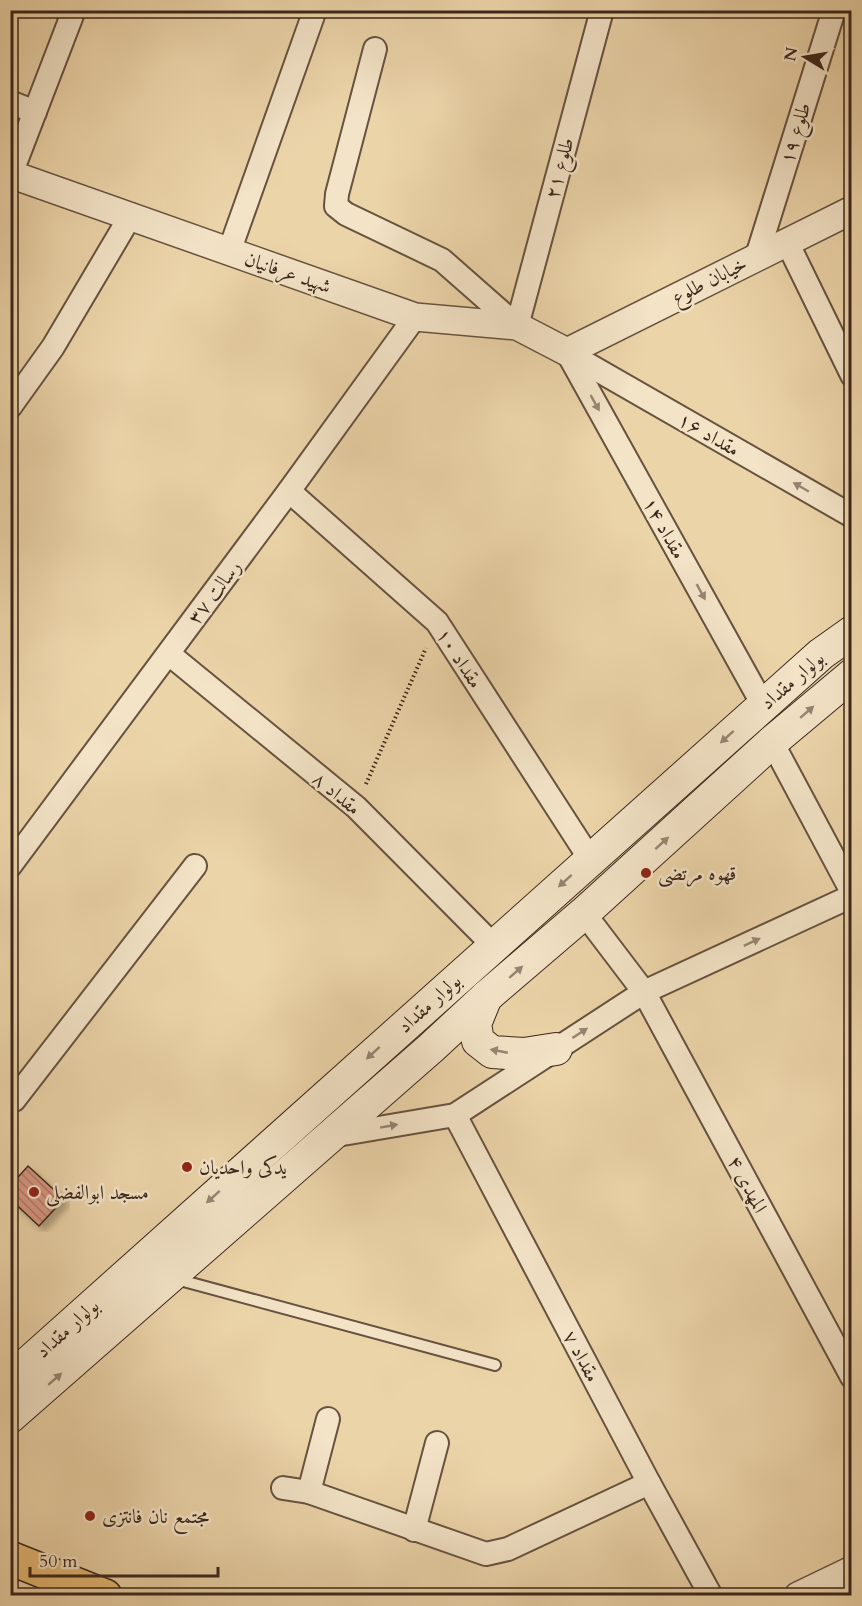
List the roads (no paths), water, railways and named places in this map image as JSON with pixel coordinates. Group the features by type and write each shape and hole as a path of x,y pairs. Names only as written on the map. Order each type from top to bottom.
{"main road":[{"name":"بولوار مقداد","path":"10,1379 763,705 821,654 852,632"},
{"name":"بولوار مقداد","path":"10,1417 584,913 772,742 852,675"},
{"path":"486,997 475,1024 478,1041 492,1052 524,1054 556,1049"},
{"path":"10,1558 105,1596"}],"street":[{"path":"11,174 74,10"},
{"path":"230,252 315,10"},
{"name":"طلوع ۲۱","path":"517,326 602,10"},
{"name":"طلوع ۱۹","path":"757,256 834,10"},
{"path":"375,49 337,194 336,206 346,214 442,260 517,326"},
{"path":"10,102 35,112"},
{"name":"شهید عرفانیان","path":"11,174 415,317 517,326 567,352"},
{"name":"خیابان طلوع","path":"567,352 852,210"},
{"path":"10,407 53,346 131,215"},
{"path":"787,242 852,375"},
{"name":"رسالت ۳۷","path":"10,866 290,491 415,317"},
{"name":"مقداد ۱۶","path":"567,352 852,516"},
{"name":"مقداد ۱۴","path":"567,352 763,705"},
{"name":"مقداد ۱۰","path":"290,491 437,622 590,859"},
{"name":"مقداد ۸","path":"169,654 356,807 493,945"},
{"path":"331,1136 455,1115 644,992 852,894 772,742"},
{"path":"10,1097 14,1100 195,866"},
{"name":"المهدی ۴","path":"584,913 644,992 852,1377"},
{"name":"مقداد ۷","path":"455,1115 711,1596"},
{"path":"309,1492 328,1419"},
{"path":"414,1530 437,1443"},
{"path":"283,1488 309,1492 486,1554 497,1552 649,1483"},
{"path":"798,1596 852,1570"}],"lane":[{"path":"171,1278 495,1365"}],"place":[{"name":"قهوه مرتضی","path":"646,873"},
{"name":"یدکی واحدیان","path":"187,1167"},
{"name":"مسجد ابوالفضلی","path":"34,1192"},
{"name":"مجتمع نان فانتزی","path":"90,1516"}]}
